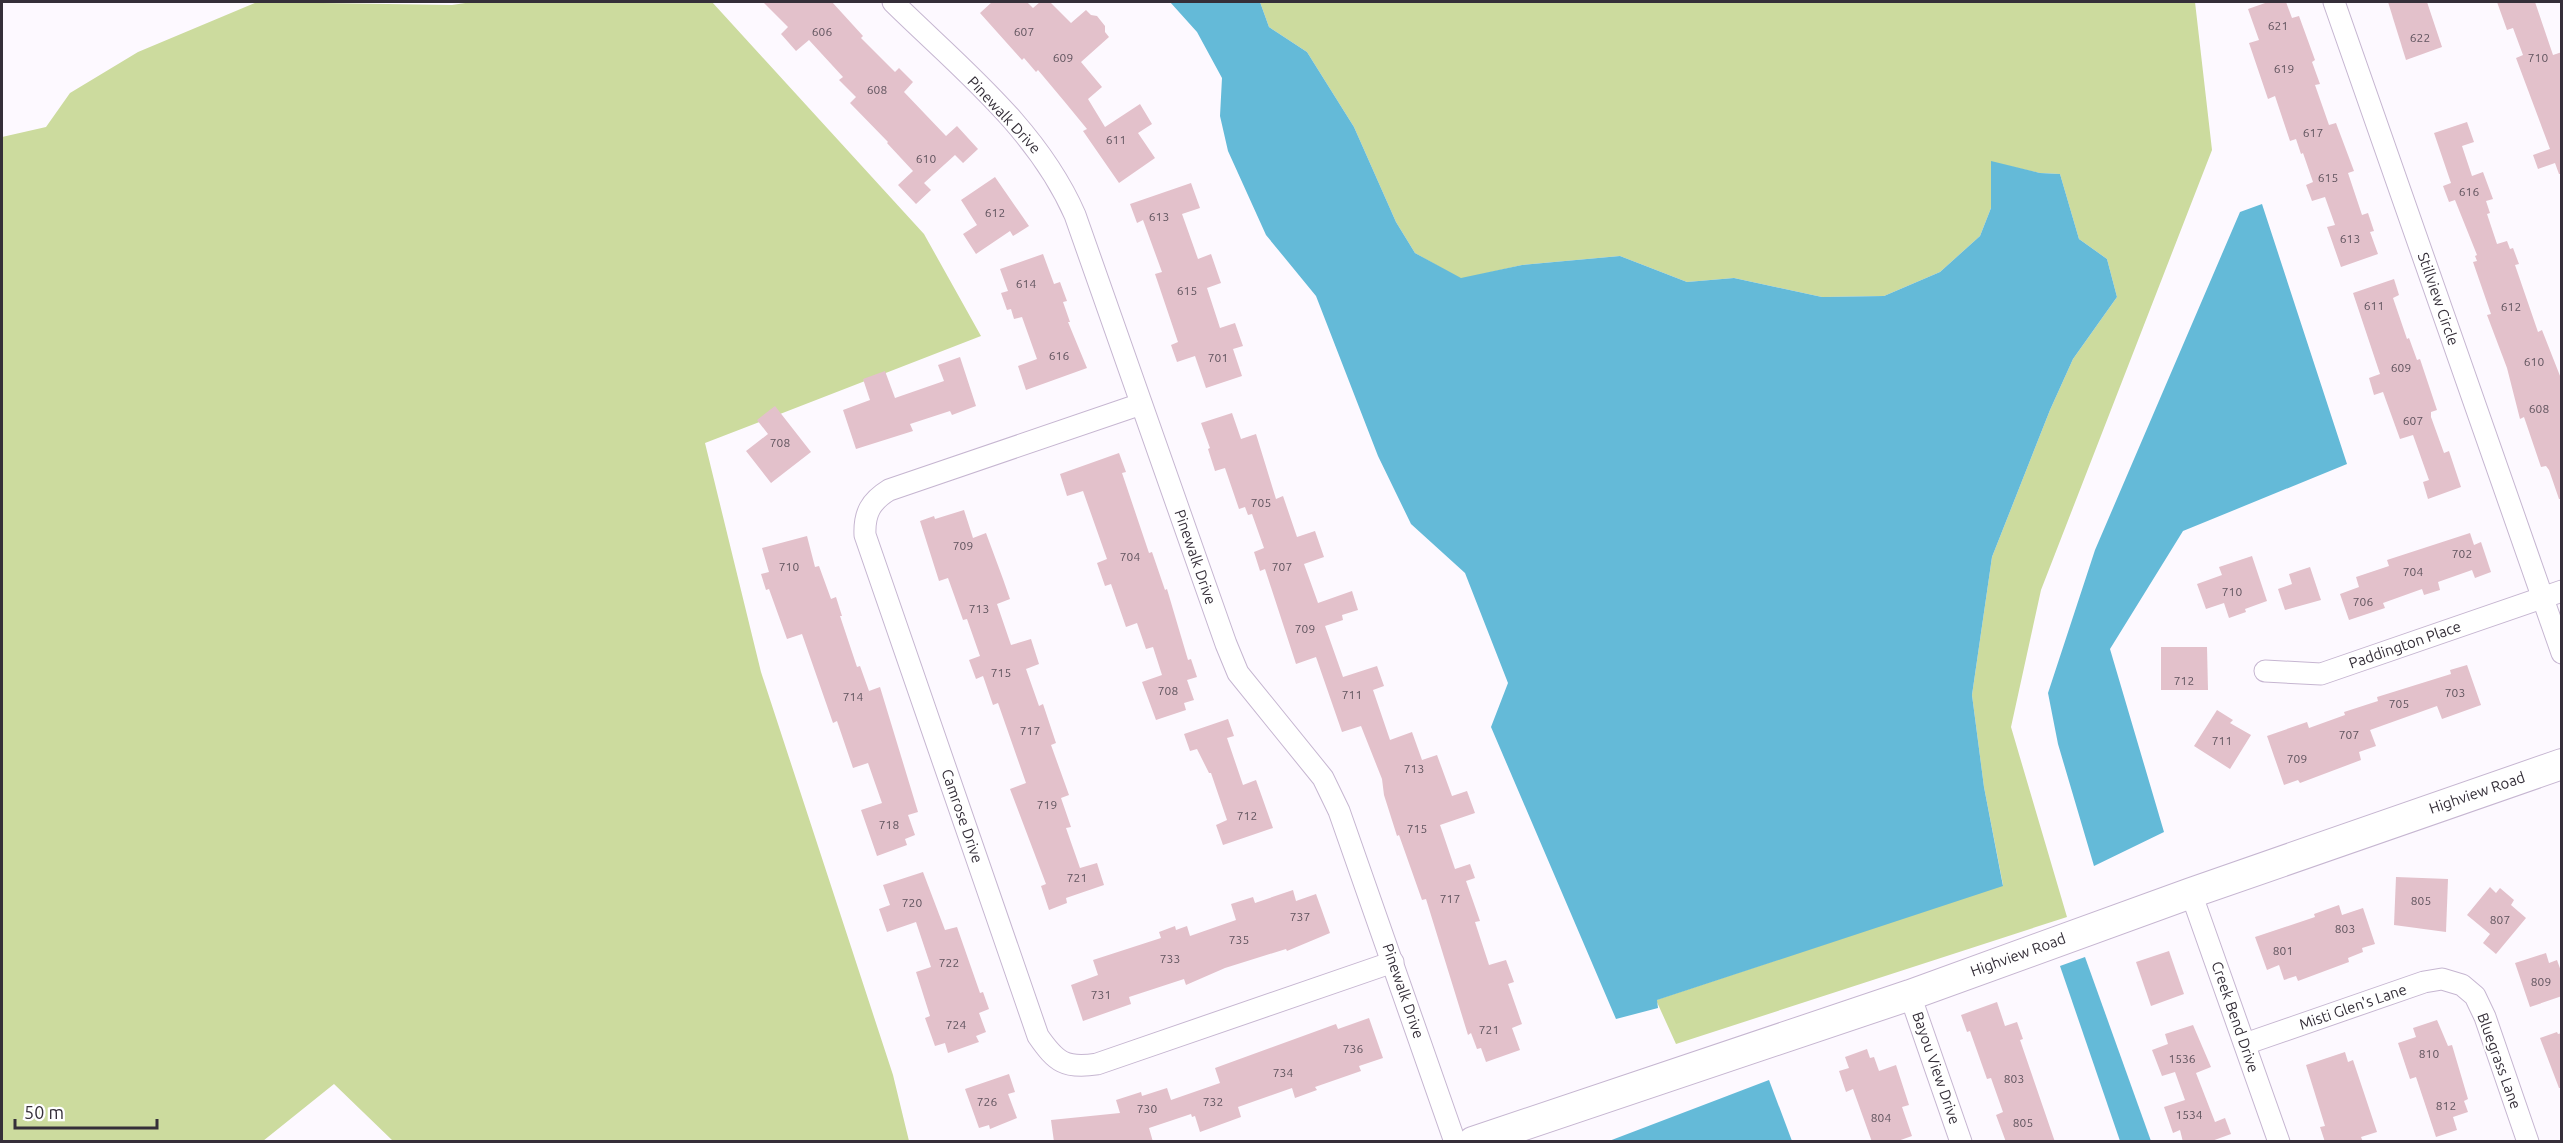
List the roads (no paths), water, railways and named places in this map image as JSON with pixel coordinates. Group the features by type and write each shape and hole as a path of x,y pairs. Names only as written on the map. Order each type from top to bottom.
{"street":[{"name":"Pinewalk Drive","path":"892,2 1027,135 1062,186 1075,215 1238,673 1323,778 1340,811 1455,1142"},
{"name":"Stillview Circle","path":"2334,2 2552,594 2562,653"},
{"name":"Camrose Drive","path":"1141,404 889,490 876,498 868,509 864,521 864,535 1038,1036 1049,1052 1064,1064 1079,1067 1097,1064 1393,962"},
{"name":"Paddington Place","path":"2265,671 2321,674 2552,594"},
{"name":"Highview Road","path":"1473,1142 1910,995 2191,893 2562,764"},
{"name":"Creek Bend Drive","path":"2191,893 2278,1142"},
{"name":"Misti Glen's Lane","path":"2245,1044 2424,982 2442,979 2462,986"},
{"name":"Bluegrass Lane","path":"2462,986 2475,996 2485,1017 2528,1142"},
{"name":"Bayou View Drive","path":"1910,995 1961,1142"}],"water":[{"path":"1170,2 1260,2 1269,27 1307,52 1354,127 1396,222 1415,253 1461,278 1522,265 1620,256 1687,282 1734,278 1822,297 1884,296 1940,272 1980,236 1991,208 1991,161 2040,173 2060,174 2079,239 2107,259 2117,297 2073,359 2050,410 1992,557 1972,695 1984,787 2003,886 1657,1000 1658,1008 1616,1019 1491,727 1508,683 1465,573 1411,524 1378,456 1316,296 1266,235 1228,151 1220,116 1222,78 1197,32"},
{"path":"2262,204 2347,464 2183,531 2110,649 2164,832 2094,866 2058,744 2048,693 2095,550 2240,212"},
{"path":"2085,957 2151,1141 2120,1141 2060,966"},
{"path":"1769,1080 1792,1141 1609,1141"}]}
